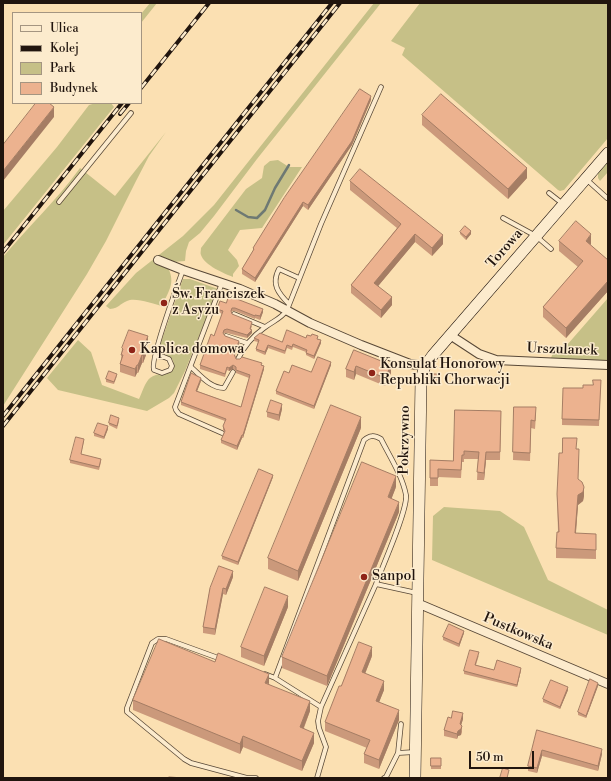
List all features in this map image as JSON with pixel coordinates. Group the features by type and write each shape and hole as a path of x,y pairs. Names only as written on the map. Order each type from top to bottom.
{"street":[{"name":"Torowa","path":"424,366 608,153"},
{"path":"158,260 288,307 310,323 410,364 424,366"},
{"name":"Urszulanek","path":"450,335 479,354 496,360 608,365"},
{"name":"Pokrzywno","path":"415,778 421,379 424,366"},
{"name":"Pustkowska","path":"417,598 608,684"}],"lane":[{"path":"238,359 247,343 265,327 279,319 288,307 321,224 381,87"},
{"path":"59,202 131,113"},
{"path":"586,178 607,198"},
{"path":"549,193 563,204"},
{"path":"503,218 536,236 550,249"},
{"path":"288,307 277,287 275,277 279,269 300,278"},
{"path":"155,356 169,359 172,366 170,370 162,373 154,370 153,366 155,356 172,299 183,270"},
{"path":"222,283 175,407 179,414 222,433"},
{"path":"234,314 265,327"},
{"path":"226,336 247,343"},
{"path":"191,367 208,383 220,388 224,388 233,372"},
{"path":"275,678 364,440 369,436 375,436 381,439 402,481 406,496 406,504 376,584 320,707 318,721 326,747 317,778"},
{"path":"376,584 417,598"},
{"path":"224,660 166,639 158,639 152,643 127,708 127,712 188,761 246,778 256,778"},
{"path":"261,673 275,678 320,707"},
{"path":"384,778 398,753 401,724"},
{"path":"398,753 415,752"}],"green space":[{"path":"150,3 157,3 142,22 142,13"},
{"path":"374,3 381,3 257,159 214,216 200,233 189,242 185,261 170,263 168,268 171,283 169,292 162,306 144,301 130,300 122,303 118,307 110,309 106,306 136,273 183,236 214,205"},
{"path":"420,3 608,3 608,138 564,190 558,190 402,55 405,48 391,41"},
{"path":"112,104 114,107 3,245 3,211 57,147 89,105"},
{"path":"166,132 149,156 106,241 87,274 3,406 3,257 62,191 80,168 115,196"},
{"path":"608,159 608,172 600,181 598,178 598,172"},
{"path":"278,160 289,167 302,167 262,228 240,230 228,250 237,260 239,266 233,274 233,277 215,269 203,259 201,248 246,189 262,178 264,166 270,161"},
{"path":"183,279 190,279 218,289 185,371 174,393 169,398 147,411 58,390 47,378 78,340 91,352 102,385 139,399 150,378 169,372 174,368 173,360 161,352 160,345"},
{"path":"608,298 608,362 551,358 553,353 560,353"},
{"path":"444,507 500,511 524,527 548,580 608,610 608,635 432,560 433,516"}],"building":[{"path":"360,89 371,96 352,141 308,205 303,202 255,278 242,269 254,249 253,248 284,198"},
{"path":"441,94 527,168 508,189 422,115"},
{"path":"35,104 50,104 54,107 3,171 3,145"},
{"path":"360,169 443,235 432,248 415,234 374,283 392,297 381,310 351,285 401,224 350,181"},
{"path":"576,221 591,234 586,241 608,260 608,281 566,328 543,307 583,261 559,241"},
{"path":"465,226 471,231 466,237 460,232"},
{"path":"229,296 263,309 260,316 255,316 232,308 232,314 252,322 250,329 252,330 247,335 227,329 224,330 223,333 225,336 239,341 234,354 236,359 240,359 242,357 262,363 261,365 264,366 243,435 237,446 221,440 225,431 223,426 226,419 181,402 191,373 201,378 196,391 241,407 250,375 236,370 236,367 233,365 229,368 227,367 225,374 200,365 211,334 214,336 223,311 217,309 220,301 226,303"},
{"path":"129,330 148,336 144,346 146,347 143,355 135,369 120,364 123,355 121,355 122,348"},
{"path":"287,330 306,338 307,335 311,336 312,334 318,336 317,339 321,340 314,356 306,353 307,350 293,344 292,347 287,345 285,351 268,345 265,352 256,349 259,340 254,338 260,333 282,342"},
{"path":"354,350 391,365 385,378 356,366 354,372 346,369"},
{"path":"318,357 331,362 314,406 276,391 284,371 289,373 292,365 311,372"},
{"path":"109,371 117,374 114,382 106,379"},
{"path":"432,374 437,374 438,383 431,378"},
{"path":"593,380 601,380 599,420 562,419 563,388 583,388 583,385 593,385"},
{"path":"271,400 282,404 279,415 267,412"},
{"path":"331,405 361,417 298,571 268,558"},
{"path":"514,407 536,407 535,421 531,420 530,453 513,452"},
{"path":"455,410 501,411 500,452 486,452 484,473 477,472 479,452 464,451 464,455 462,455 461,470 438,469 438,478 430,478 430,460 453,461"},
{"path":"111,415 119,418 117,426 109,423"},
{"path":"98,423 108,426 104,437 94,433"},
{"path":"76,437 84,439 81,454 101,459 99,467 70,460"},
{"path":"563,438 577,438 576,449 579,449 578,479 582,482 584,487 583,492 578,495 575,533 596,534 596,550 556,548 557,532 559,532 557,494 559,453 562,453"},
{"path":"362,462 396,476 388,497 399,502 327,676 282,657"},
{"path":"259,469 273,475 238,562 222,556"},
{"path":"219,566 233,571 226,589 223,588 215,629 203,627 210,588"},
{"path":"265,587 288,596 264,656 241,647"},
{"path":"449,624 464,631 459,644 443,637"},
{"path":"159,639 215,662 218,653 269,674 265,683 310,701 300,727 314,733 302,761 243,736 240,744 133,700"},
{"path":"359,642 372,647 362,672 384,681 376,701 399,710 379,760 364,754 370,740 325,722"},
{"path":"470,650 479,652 475,665 494,670 497,660 521,668 517,685 464,671"},
{"path":"590,679 598,683 586,716 578,712"},
{"path":"551,680 568,687 560,707 543,699"},
{"path":"453,711 463,713 460,724 462,726 457,734 444,730 448,717 451,718"},
{"path":"537,730 602,749 598,766 542,750 537,768 528,766"},
{"path":"431,758 441,758 441,766 431,766"},
{"path":"503,768 509,770 507,778 500,778"}],"waterway":[{"path":"236,210 248,217 257,218 265,210 275,188 289,165"}],"railway":[{"path":"142,87 209,3"},
{"path":"3,416 332,3"},
{"path":"3,426 340,3"},
{"path":"3,252 121,104"},
{"path":"120,114 128,104"}],"place":[{"name":"Św. Franciszek z Asyżu","path":"164,303"},
{"name":"Kaplica domowa","path":"132,350"},
{"name":"Konsulat Honorowy Republiki Chorwacji","path":"372,373"},
{"name":"Sanpol","path":"364,577"}]}
